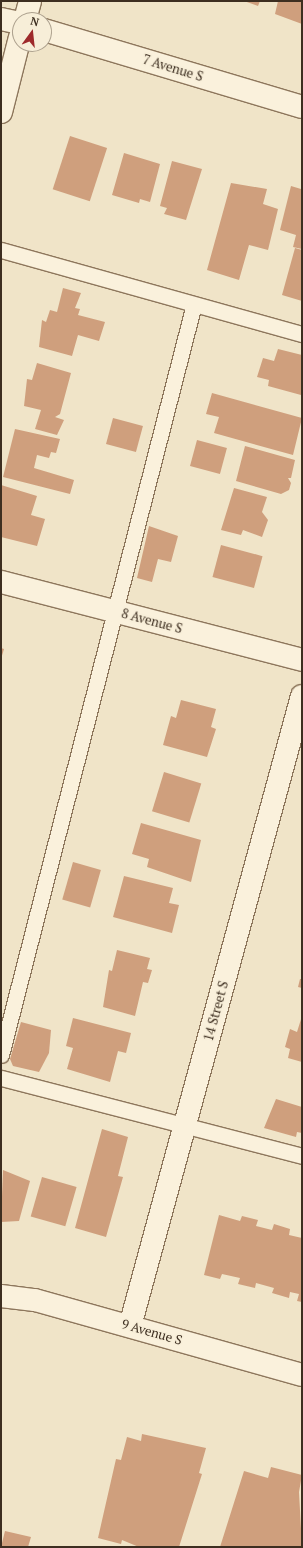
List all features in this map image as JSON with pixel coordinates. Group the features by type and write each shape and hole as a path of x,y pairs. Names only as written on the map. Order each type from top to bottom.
{"street":[{"path":"27,12 30,1"},
{"path":"1,19 12,21"},
{"name":"7 Avenue S","path":"52,32 302,107"},
{"path":"1,112 16,52"},
{"name":"8 Avenue S","path":"1,582 302,660"},
{"name":"14 Street S","path":"130,1326 302,696"},
{"name":"9 Avenue S","path":"1,1296 36,1300 302,1375"}],"lane":[{"path":"1,250 302,334"},
{"path":"1,1055 194,304"},
{"path":"1,1078 302,1156"}],"building":[{"path":"244,1 260,1 258,6"},
{"path":"278,1 302,1 302,24 275,14"},
{"path":"70,136 107,148 90,201 53,189"},
{"path":"124,153 160,164 150,202 140,199 139,203 112,195"},
{"path":"172,161 202,169 186,220 164,214 167,208 160,206"},
{"path":"231,183 267,189 263,204 278,209 268,250 249,245 239,280 207,270"},
{"path":"291,186 301,189 302,194 302,249 293,247 296,235 280,230"},
{"path":"295,248 302,250 302,301 282,295"},
{"path":"63,288 81,293 75,308 80,309 78,315 105,322 99,341 78,335 72,356 39,347 42,320 46,322 50,310 57,312"},
{"path":"278,349 302,355 301,395 268,386 269,380 257,377 263,358 274,361"},
{"path":"37,363 71,373 60,414 55,417 64,420 57,435 35,429 41,410 24,406 27,379 32,380"},
{"path":"212,393 302,418 293,455 214,433 219,417 206,414"},
{"path":"113,418 143,426 136,452 106,444"},
{"path":"15,429 60,439 56,453 51,452 49,458 37,455 34,468 74,480 70,494 3,477"},
{"path":"197,440 227,448 220,474 190,466"},
{"path":"245,446 295,460 291,478 288,478 291,483 289,490 281,494 236,481"},
{"path":"1,485 37,496 31,515 45,519 37,546 1,537"},
{"path":"234,488 267,497 262,512 268,520 262,537 243,530 241,535 221,530"},
{"path":"149,526 178,536 171,562 158,559 152,582 137,578"},
{"path":"221,545 263,556 254,588 212,577"},
{"path":"1,648 4,649 1,659"},
{"path":"181,700 216,709 211,727 216,729 207,757 163,745 171,716 176,718"},
{"path":"164,772 201,783 189,823 152,811"},
{"path":"141,823 201,840 191,882 147,867 149,859 132,854"},
{"path":"73,862 101,870 90,907 62,899"},
{"path":"124,876 173,888 169,903 179,905 172,933 113,917"},
{"path":"117,950 150,958 147,969 152,970 148,983 143,982 135,1016 103,1007 109,970 112,971"},
{"path":"300,979 302,979 302,988 298,987"},
{"path":"302,1016 302,1062 288,1058 290,1049 285,1047 290,1029 297,1032"},
{"path":"73,1018 131,1033 126,1053 118,1051 110,1082 67,1069 73,1048 66,1046"},
{"path":"21,1022 51,1030 49,1053 39,1072 13,1066 10,1059"},
{"path":"276,1099 302,1107 302,1133 297,1132 296,1137 264,1128"},
{"path":"102,1129 128,1137 118,1176 123,1177 106,1237 75,1228"},
{"path":"3,1170 30,1181 19,1221 1,1222"},
{"path":"42,1177 77,1187 65,1226 31,1216"},
{"path":"219,1215 240,1221 242,1216 258,1220 256,1226 272,1230 274,1224 290,1229 289,1235 302,1238 302,1302 297,1301 299,1294 290,1292 289,1298 272,1293 274,1288 256,1283 255,1288 238,1284 240,1278 222,1274 220,1279 204,1275"},
{"path":"142,1434 206,1448 199,1473 202,1474 179,1547 139,1547 122,1540 121,1544 98,1538 116,1459 121,1460 127,1437 141,1441"},
{"path":"271,1467 302,1475 299,1492 302,1547 220,1547 244,1471 268,1478"},
{"path":"5,1531 31,1537 28,1547 1,1547"}]}
